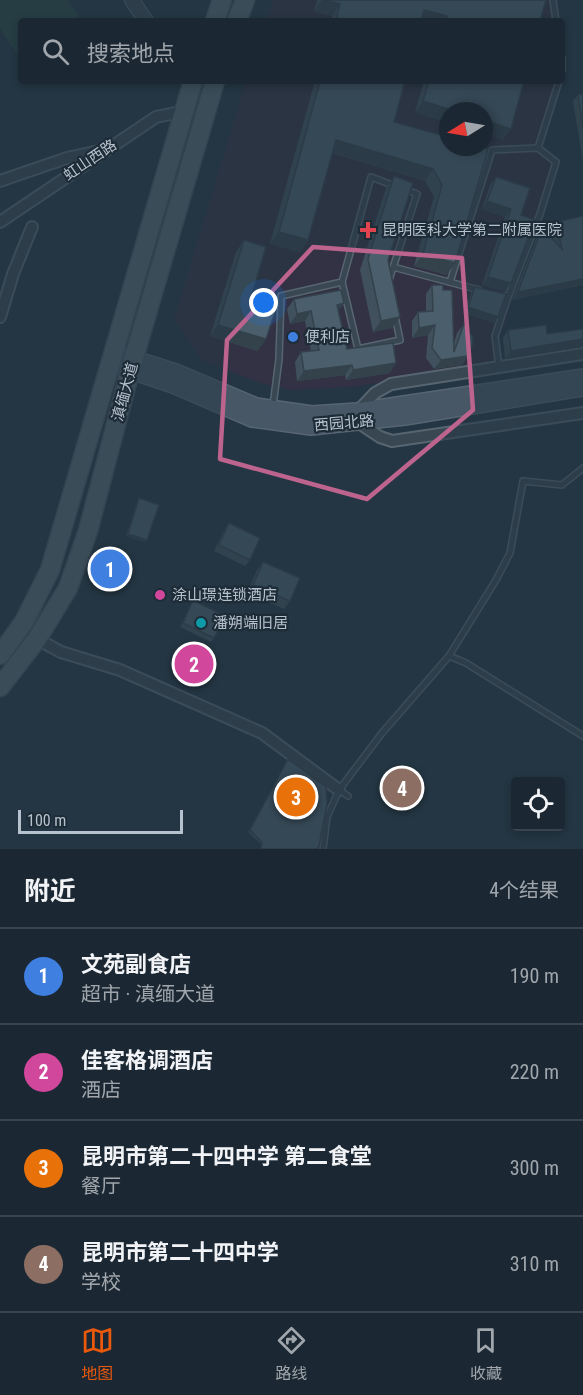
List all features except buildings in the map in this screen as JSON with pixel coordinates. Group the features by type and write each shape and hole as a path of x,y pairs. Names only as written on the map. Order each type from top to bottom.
{"main road":[{"path":"216,18 222,0"},
{"path":"238,18 245,0"},
{"name":"滇缅大道","path":"0,655 24,622 50,570 193,84"},
{"name":"滇缅大道","path":"0,687 37,639 68,588 88,531 132,365 214,84"},
{"name":"西园北路","path":"114,359 252,419 311,427 358,417 583,388"},
{"name":"西园北路","path":"132,365 177,372 255,406 273,410 358,417"},
{"name":"西园北路","path":"404,411 583,377"}],"street":[{"path":"132,0 144,18"},
{"name":"虹山西路","path":"0,222 156,117 185,111"},
{"path":"0,181 67,158 105,150"},
{"path":"0,317 32,227"},
{"path":"583,354 391,384 375,393 358,417 380,437 392,441 583,414"},
{"path":"37,639 61,652 120,670 254,729 286,748 344,793"}],"lane":[{"path":"553,0 556,18"},
{"path":"538,148 558,84"},
{"path":"450,282 492,150 538,148 556,162 540,214 495,336 499,367"},
{"path":"388,282 417,194 371,177 342,282 358,349 400,340 393,305"},
{"path":"393,267 485,291"},
{"path":"273,410 279,359 281,296 342,282"},
{"path":"496,294 508,297"},
{"path":"323,849 327,817 382,733 449,656 496,580 510,553 523,481 562,484 583,468"},
{"path":"449,656 466,663 583,736"}],"highlighted area":[{"path":"313,247 462,258 473,410 367,499 220,459 227,340"}],"shaded area":[{"path":"274,0 558,0 559,18 267,18"},
{"name":"昆明医科大学第二附属医院","path":"245,84 558,84 538,148 556,162 500,340 502,364 352,387 292,390 260,383 202,360 174,319"}],"green space":[{"path":"0,0 68,0 79,17 18,18 18,56 0,29"}],"place":[{"name":"昆明医科大学第二附属医院","path":"368,230"},
{"name":"便利店","path":"293,337"},
{"name":"文苑副食店","path":"110,569"},
{"name":"涂山璟连锁酒店","path":"160,595"},
{"name":"潘朔端旧居","path":"201,623"},
{"name":"佳客格调酒店","path":"194,664"},
{"name":"昆明市第二十四中学","path":"402,788"},
{"name":"昆明市第二十四中学 第二食堂","path":"296,797"}]}
